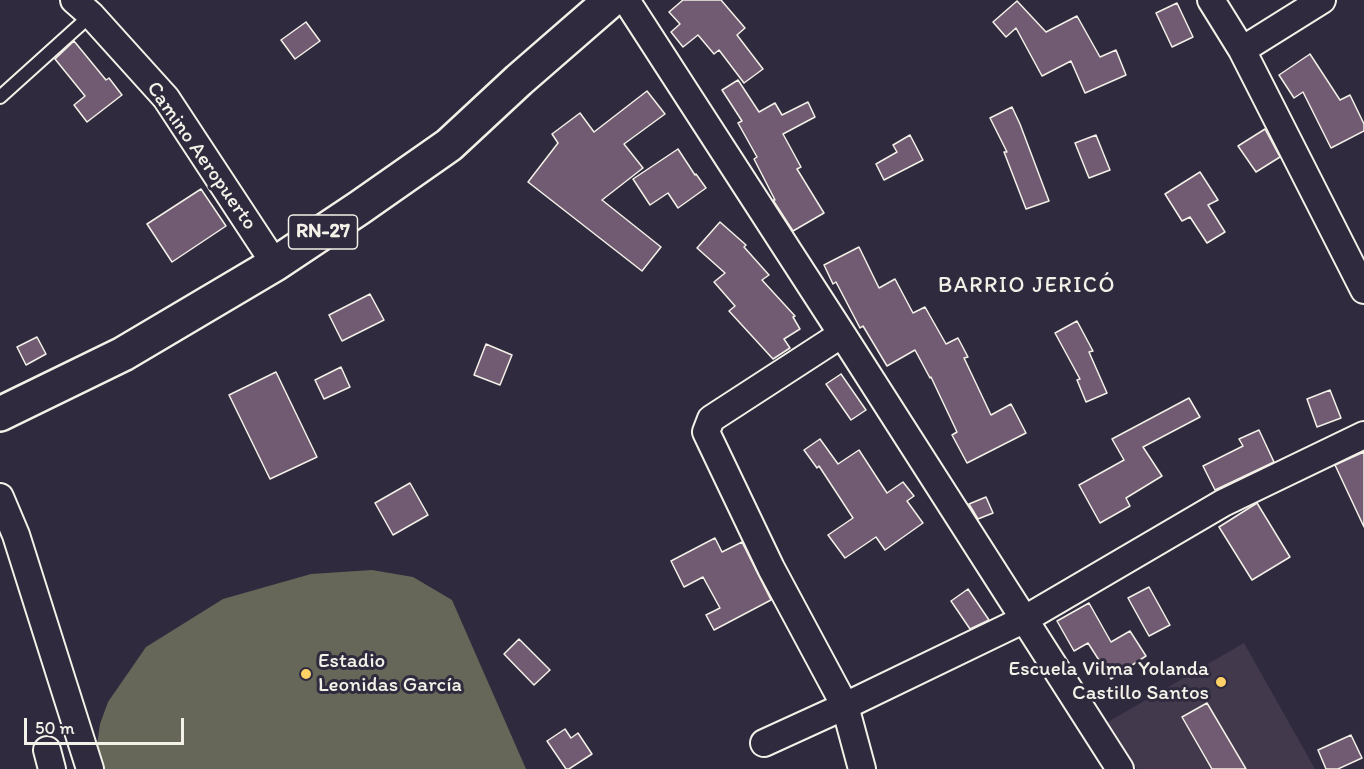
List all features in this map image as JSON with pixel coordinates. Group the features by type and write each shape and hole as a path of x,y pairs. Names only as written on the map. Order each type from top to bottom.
{"main road":[{"name":"RN-27","path":"0,414 123,354 275,264 359,208 449,145 611,0"}],"street":[{"path":"626,0 1120,769"},
{"path":"1211,0 1242,50 1364,290"},
{"path":"1242,50 1322,0"},
{"name":"Camino Aeropuerto","path":"83,7 166,98 275,264"},
{"path":"842,333 711,419 706,432 771,568 845,706 862,769"},
{"path":"764,743 1025,619 1223,503 1364,435"},
{"path":"0,497 16,535 90,769"}],"lane":[{"path":"0,97 83,7"}],"shaded area":[{"name":"Escuela Vilma Yolanda Castillo Santos","path":"1244,643 1315,769 1137,769 1108,722"}],"green space":[{"name":"Estadio Leonidas García","path":"372,570 413,577 452,600 526,769 99,769 96,752 100,724 108,702 146,647 223,599 311,574"}],"building":[{"path":"683,0 721,0 745,28 737,35 763,69 744,83 719,50 714,54 698,35 683,47 671,32 680,24 669,12"},
{"path":"1017,1 1046,32 1077,16 1100,57 1116,50 1126,75 1085,93 1071,61 1042,76 1016,28 1006,37 993,22"},
{"path":"1177,3 1193,37 1172,47 1156,13"},
{"path":"306,22 320,41 295,59 281,40"},
{"path":"74,41 106,80 109,78 122,95 87,122 74,105 85,96 55,59"},
{"path":"1310,54 1340,100 1350,95 1364,124 1364,131 1331,148 1303,92 1294,98 1279,75"},
{"path":"738,80 759,112 775,103 782,115 808,102 815,117 783,134 801,167 797,169 824,213 793,231 773,200 775,200 754,159 757,157 738,123 742,121 722,90"},
{"path":"647,91 665,114 624,144 643,168 602,200 661,247 642,271 528,182 558,143 552,134 580,113 594,132"},
{"path":"1012,107 1049,201 1026,209 1004,152 1007,152 990,118"},
{"path":"1265,129 1280,157 1256,172 1238,146"},
{"path":"910,135 923,160 884,180 876,164 897,152 893,145"},
{"path":"1096,135 1110,170 1089,178 1075,143"},
{"path":"678,149 706,188 678,208 668,193 650,205 633,179"},
{"path":"1200,172 1218,200 1208,205 1225,232 1207,243 1190,217 1182,221 1165,194"},
{"path":"201,189 226,226 172,262 147,224"},
{"path":"720,222 746,245 744,247 769,275 762,280 795,316 793,317 800,329 784,339 790,348 773,359 729,311 735,306 714,282 725,273 697,248"},
{"path":"859,247 879,288 895,279 913,313 925,307 946,344 958,338 968,357 964,358 991,415 1011,404 1026,433 967,463 952,435 957,432 931,377 915,350 887,366 863,326 860,328 836,282 833,284 824,265"},
{"path":"370,294 384,320 342,341 329,315"},
{"path":"1077,321 1093,351 1089,352 1107,393 1086,402 1077,380 1080,379 1055,333"},
{"path":"37,337 46,354 26,365 17,347"},
{"path":"486,344 512,355 500,385 474,375"},
{"path":"341,367 350,387 324,399 315,380"},
{"path":"276,372 317,457 270,479 229,395"},
{"path":"841,374 866,410 851,420 826,384"},
{"path":"1330,390 1341,418 1317,427 1307,399"},
{"path":"1189,398 1200,417 1143,447 1162,476 1126,498 1130,506 1100,523 1079,485 1124,460 1112,439"},
{"path":"1259,430 1274,462 1215,490 1203,466 1243,446 1239,439"},
{"path":"820,439 838,464 859,450 887,493 903,482 914,496 907,501 923,523 885,550 876,537 845,558 828,535 853,518 819,466 817,468 804,450"},
{"path":"1364,452 1364,527 1335,465"},
{"path":"410,483 428,515 393,535 375,503"},
{"path":"986,497 993,513 978,519 969,504"},
{"path":"1257,503 1290,557 1252,580 1219,527"},
{"path":"715,538 722,552 742,542 771,600 714,630 706,615 720,608 703,577 684,587 671,561"},
{"path":"1149,587 1170,625 1149,636 1128,598"},
{"path":"968,589 989,620 970,629 951,601"},
{"path":"1089,603 1111,642 1130,631 1146,656 1111,679 1088,643 1074,651 1057,621"},
{"path":"519,639 550,670 534,685 504,654"},
{"path":"1207,703 1246,769 1212,769 1182,717"},
{"path":"565,729 571,738 578,733 592,754 569,769 566,769 547,741"},
{"path":"1351,735 1362,758 1338,769 1326,769 1318,750"}],"place":[{"name":"Estadio Leonidas García","path":"306,674"},
{"name":"Escuela Vilma Yolanda Castillo Santos","path":"1221,682"}],"district":[{"name":"BARRIO JERICÓ","path":"1027,286"}]}
